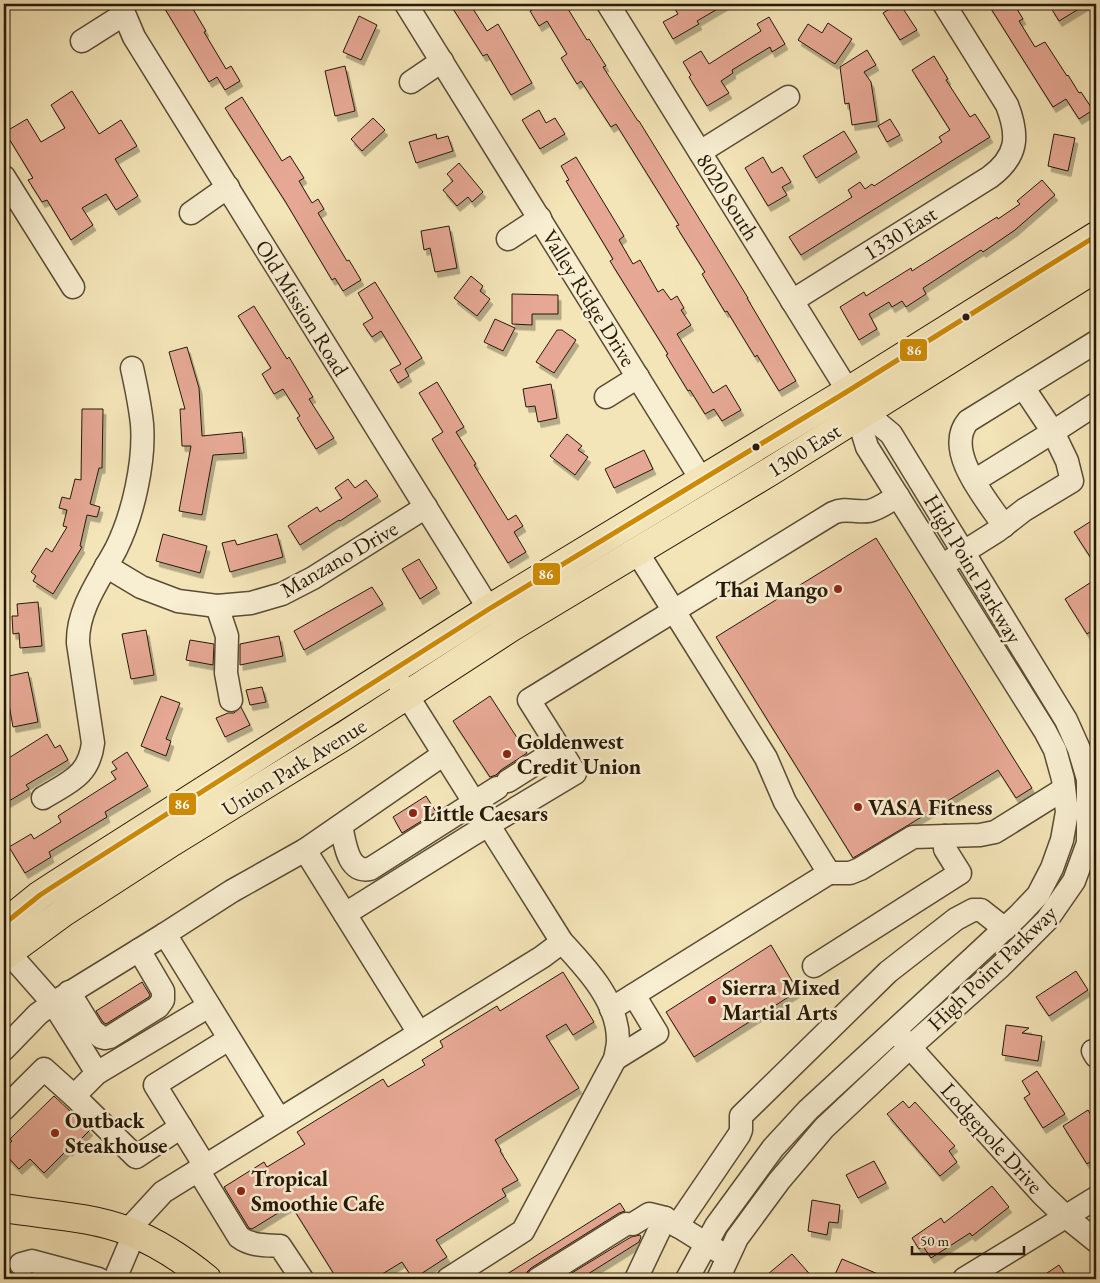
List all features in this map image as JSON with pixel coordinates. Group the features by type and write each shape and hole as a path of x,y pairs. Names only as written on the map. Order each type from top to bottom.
{"main road":[{"name":"1300 East","path":"490,609 848,391 1096,236"},
{"name":"1300 East","path":"510,628 862,414 1096,268"},
{"name":"Union Park Avenue","path":"4,924 40,895 60,882 490,609"},
{"name":"Union Park Avenue","path":"6,954 64,912 172,842 407,696 510,628"},
{"path":"6,954 7,944 13,934 39,911 60,882"},
{"path":"4,1208 88,1220 131,1232 180,1260 207,1279"}],"street":[{"name":"Valley Ridge Drive","path":"406,4 701,479"},
{"name":"8020 South","path":"608,4 848,391"},
{"name":"1330 East","path":"792,300 990,177 1006,162 1013,150 1015,135 1013,120 1007,105 944,4"},
{"path":"82,41 121,9"},
{"name":"Old Mission Road","path":"121,9 134,37 490,609"},
{"path":"411,82 442,61"},
{"path":"700,152 788,97"},
{"path":"4,177 73,287"},
{"path":"191,213 228,188"},
{"name":"Valley Ridge Drive","path":"508,239 540,218"},
{"path":"1004,526 965,466 960,450 963,427 968,421 1096,342"},
{"path":"44,798 78,776 86,767 92,755 94,743 78,643 78,632 80,619 117,547 137,489 142,426 132,368"},
{"name":"Valley Ridge Drive","path":"606,397 638,377"},
{"path":"941,566 1004,526 1024,510 1072,481 1067,461 1053,432 1023,387"},
{"name":"High Point Parkway","path":"718,1279 738,1238 774,1188 824,1128 910,1047 1000,967 1047,920 1074,881 1088,843 1088,779 1079,749 1066,720 890,434 879,424 862,414 848,391"},
{"path":"974,481 1096,404"},
{"name":"High Point Parkway","path":"687,1279 716,1226 773,1148 808,1110 1005,928 1038,895 1052,868 1064,831 1066,812 1063,780 1054,750 867,446 863,434 862,414"},
{"path":"345,914 575,773 529,700 833,513 840,510 869,511 898,496"},
{"name":"Manzano Drive","path":"106,566 141,587 178,601 217,606 251,603 282,594 313,578 426,507"},
{"path":"637,552 766,758 785,802 830,873"},
{"path":"217,606 227,636 226,673 232,700"},
{"path":"392,672 562,942 590,973 611,1009 618,1040 615,1059 523,1231 448,1279"},
{"path":"341,826 349,857 353,864 364,870 378,865 560,748"},
{"path":"4,1049 38,1014 61,997 232,891 305,850 444,754"},
{"path":"611,1009 830,873 850,873 855,871 913,837 980,835 995,832 1064,789"},
{"path":"814,966 960,873 945,849 945,836"},
{"path":"305,850 419,1033"},
{"path":"634,1277 671,1222 739,1135 741,1116 888,972 952,922 973,910 981,910 1005,928"},
{"path":"164,934 279,1119"},
{"path":"115,1279 131,1232 162,1192 542,957 562,942"},
{"path":"6,954 61,997 97,1035 106,1038 158,1007 164,1000 163,991 139,950"},
{"path":"615,1059 657,1033 634,995"},
{"path":"61,997 97,1073"},
{"path":"74,1096 97,1073 209,1006"},
{"name":"Lodgepole Drive","path":"894,1030 1042,1194 1096,1241"},
{"path":"229,1039 155,1085 181,1127 238,1237 255,1244 280,1246 302,1279"},
{"path":"4,1109 44,1069 136,1157 181,1127"},
{"path":"964,1279 1096,1198"},
{"path":"538,1279 649,1214 671,1222 729,1257"},
{"path":"21,1264 32,1261 99,1279"}],"building":[{"path":"162,4 190,4 226,69 231,66 240,81 225,90 217,77 209,82"},
{"path":"450,4 470,4 487,31 498,24 532,83 511,95 487,54 483,56"},
{"path":"529,4 565,4 587,40 589,39 606,66 603,67 639,121 748,298 796,381 779,391 757,355 755,357 727,311 725,312 702,274 705,272 676,226 679,225 616,124 611,127 581,81 577,84 561,58 567,54 547,21 539,26 530,11 532,10"},
{"path":"672,4 726,4 697,21 699,24 673,39 663,22 678,14"},
{"path":"900,4 917,30 900,40 883,13"},
{"path":"988,4 1014,4 1023,19 1019,21 1035,47 1045,42 1079,93 1081,92 1093,110 1079,119 1066,99 1053,107"},
{"path":"1058,4 1087,4 1059,21 1051,8"},
{"path":"359,16 377,25 361,60 343,52"},
{"path":"769,17 785,44 772,52 770,47 732,70 733,73 721,81 729,93 707,106 689,77 691,75 683,62 701,51 709,64 761,31 757,24"},
{"path":"828,23 852,39 835,64 798,40 808,24 822,33"},
{"path":"867,50 876,65 864,72 871,82 877,121 852,125 849,103 845,104 840,67"},
{"path":"934,56 948,79 946,80 970,117 975,114 990,137 801,255 789,237 852,197 848,190 860,182 865,189 872,184 874,186 942,142 939,137 950,130 912,70"},
{"path":"345,66 355,111 335,116 325,71"},
{"path":"72,91 99,134 121,120 137,146 115,159 138,196 116,210 106,194 82,208 93,225 71,240 47,200 42,202 28,180 33,178 5,132 27,119 41,142 65,128 51,105"},
{"path":"242,97 282,161 290,156 304,178 299,181 312,203 318,199 324,209 318,213 347,261 349,260 361,280 343,291 335,278 332,280 285,201 225,108"},
{"path":"539,110 546,123 555,118 565,134 540,149 522,120"},
{"path":"373,118 385,130 362,151 351,139"},
{"path":"890,119 900,135 887,142 878,126"},
{"path":"844,131 857,152 816,178 803,156"},
{"path":"436,134 437,139 448,136 453,151 416,163 409,142"},
{"path":"1054,134 1075,138 1068,171 1048,166"},
{"path":"576,157 624,236 619,240 633,264 640,260 658,292 663,289 671,300 677,296 684,308 681,310 691,325 677,334 713,393 726,385 741,410 722,421 714,409 705,414 690,390 688,391 666,355 668,354 610,261 613,259 566,181 569,180 561,166"},
{"path":"763,157 772,173 782,167 791,182 782,187 787,195 768,206 745,168"},
{"path":"459,163 483,192 472,202 468,197 457,206 443,190 453,181 447,174"},
{"path":"1042,180 1055,195 1015,230 983,252 981,250 923,288 926,294 906,307 902,301 892,307 889,302 869,314 877,329 859,340 840,307 864,292 866,296 911,268 912,271 997,217 998,219 1020,204 1017,201"},
{"path":"449,226 457,268 435,272 430,248 424,250 421,231"},
{"path":"471,276 483,286 480,291 490,299 477,316 454,298"},
{"path":"375,282 422,358 405,369 409,376 398,383 390,370 401,364 381,331 372,337 363,324 373,318 358,293"},
{"path":"512,294 558,295 558,314 532,314 532,325 512,324"},
{"path":"254,306 287,359 289,357 313,397 309,399 334,438 316,449 297,418 300,416 283,389 274,394 262,374 271,368 238,316"},
{"path":"495,319 515,328 503,351 484,342"},
{"path":"557,330 562,330 576,340 554,373 536,362"},
{"path":"187,347 199,388 202,436 242,432 244,453 213,455 202,515 179,511 191,446 182,446 180,409 185,409 169,352"},
{"path":"437,382 464,427 456,432 476,464 474,465 508,520 516,515 523,526 514,532 526,552 508,563 432,439 443,432 419,393"},
{"path":"551,384 557,418 538,422 535,406 526,407 523,389"},
{"path":"82,409 103,409 102,468 99,468 90,504 100,507 97,517 87,515 80,546 82,547 53,594 33,581 36,576 31,572 46,548 52,552 67,527 63,526 67,510 59,508 62,497 70,499 75,479 81,480"},
{"path":"567,434 582,446 578,450 588,457 575,475 550,456"},
{"path":"644,450 653,469 614,488 605,469"},
{"path":"348,479 355,488 366,480 378,496 300,545 288,526 317,507 320,512 342,498 335,488"},
{"path":"1096,518 1096,566 1074,532"},
{"path":"163,534 207,546 200,573 156,561"},
{"path":"277,534 283,557 230,572 222,543 235,540 237,545"},
{"path":"876,538 1032,788 1016,798 998,770 853,858 716,637"},
{"path":"419,559 437,588 420,599 402,569"},
{"path":"1096,579 1096,628 1087,634 1065,599"},
{"path":"372,587 383,604 304,650 294,631"},
{"path":"38,602 42,646 20,648 19,633 13,634 12,616 18,616 17,604"},
{"path":"146,630 154,675 131,679 122,634"},
{"path":"279,636 283,656 240,665 240,644"},
{"path":"190,640 214,644 213,665 186,660"},
{"path":"28,672 38,722 13,727 4,677"},
{"path":"262,687 266,702 250,705 246,690"},
{"path":"161,696 180,703 166,739 171,741 166,756 141,746"},
{"path":"490,696 527,753 496,775 490,777 453,721"},
{"path":"241,707 250,725 225,737 216,718 228,713 234,713"},
{"path":"47,734 55,748 60,745 68,760 26,785 29,789 4,804 4,761"},
{"path":"127,752 148,786 105,812 107,817 49,852 51,857 25,873 9,847 31,834 34,839 61,822 58,816 116,779 111,772 117,769 112,762"},
{"path":"426,796 436,812 402,833 393,817"},
{"path":"771,945 798,991 694,1057 666,1012"},
{"path":"1076,971 1088,990 1049,1016 1036,997"},
{"path":"563,972 594,1022 573,1035 566,1024 546,1036 579,1088 495,1140 518,1180 502,1189 506,1196 436,1240 447,1257 413,1279 402,1262 374,1279 337,1279 291,1205 252,1229 249,1228 224,1187 264,1162 267,1167 305,1144 297,1132 383,1079 388,1087 425,1065 422,1060 443,1047 440,1041 497,1006 500,1011"},
{"path":"142,982 150,995 149,997 106,1024 103,1022 96,1011"},
{"path":"1006,1025 1029,1028 1022,1033 1042,1036 1038,1061 1002,1055"},
{"path":"1037,1071 1065,1114 1043,1128 1024,1098 1030,1094 1022,1081"},
{"name":"Outback Steakhouse","path":"54,1096 90,1130 44,1173 30,1159 19,1169 4,1153 4,1149 12,1141 10,1139"},
{"path":"903,1101 909,1108 915,1102 955,1146 949,1151 957,1162 940,1176 887,1114"},
{"path":"1088,1110 1096,1123 1096,1158 1087,1164 1063,1126"},
{"path":"874,1161 886,1183 858,1198 846,1175"},
{"path":"992,1186 1009,1207 972,1236 970,1233 931,1258 923,1246 919,1249 912,1238 941,1218 944,1223"},
{"path":"812,1200 840,1205 838,1223 829,1222 827,1235 808,1231"},
{"path":"620,1203 625,1211 531,1268 527,1272 525,1279 499,1279"},
{"path":"640,1235 639,1242 580,1279 562,1279 631,1237"},
{"path":"792,1254 814,1279 762,1279"},
{"path":"9,1259 8,1267 12,1274 18,1277 28,1276 30,1279 4,1279 4,1262"},
{"path":"842,1259 890,1279 833,1279"},
{"path":"1059,1265 1068,1279 1038,1279"}],"transit line":[{"name":"86","path":"4,924 40,895 60,882 489,609 848,391 1096,236"}],"place":[{"name":"Thai Mango","path":"838,589"},
{"name":"Goldenwest Credit Union","path":"507,754"},
{"name":"VASA Fitness","path":"858,807"},
{"name":"Little Caesars","path":"413,813"},
{"name":"Sierra Mixed Martial Arts","path":"712,1000"},
{"name":"Outback Steakhouse","path":"55,1133"},
{"name":"Tropical Smoothie Cafe","path":"241,1191"}]}
